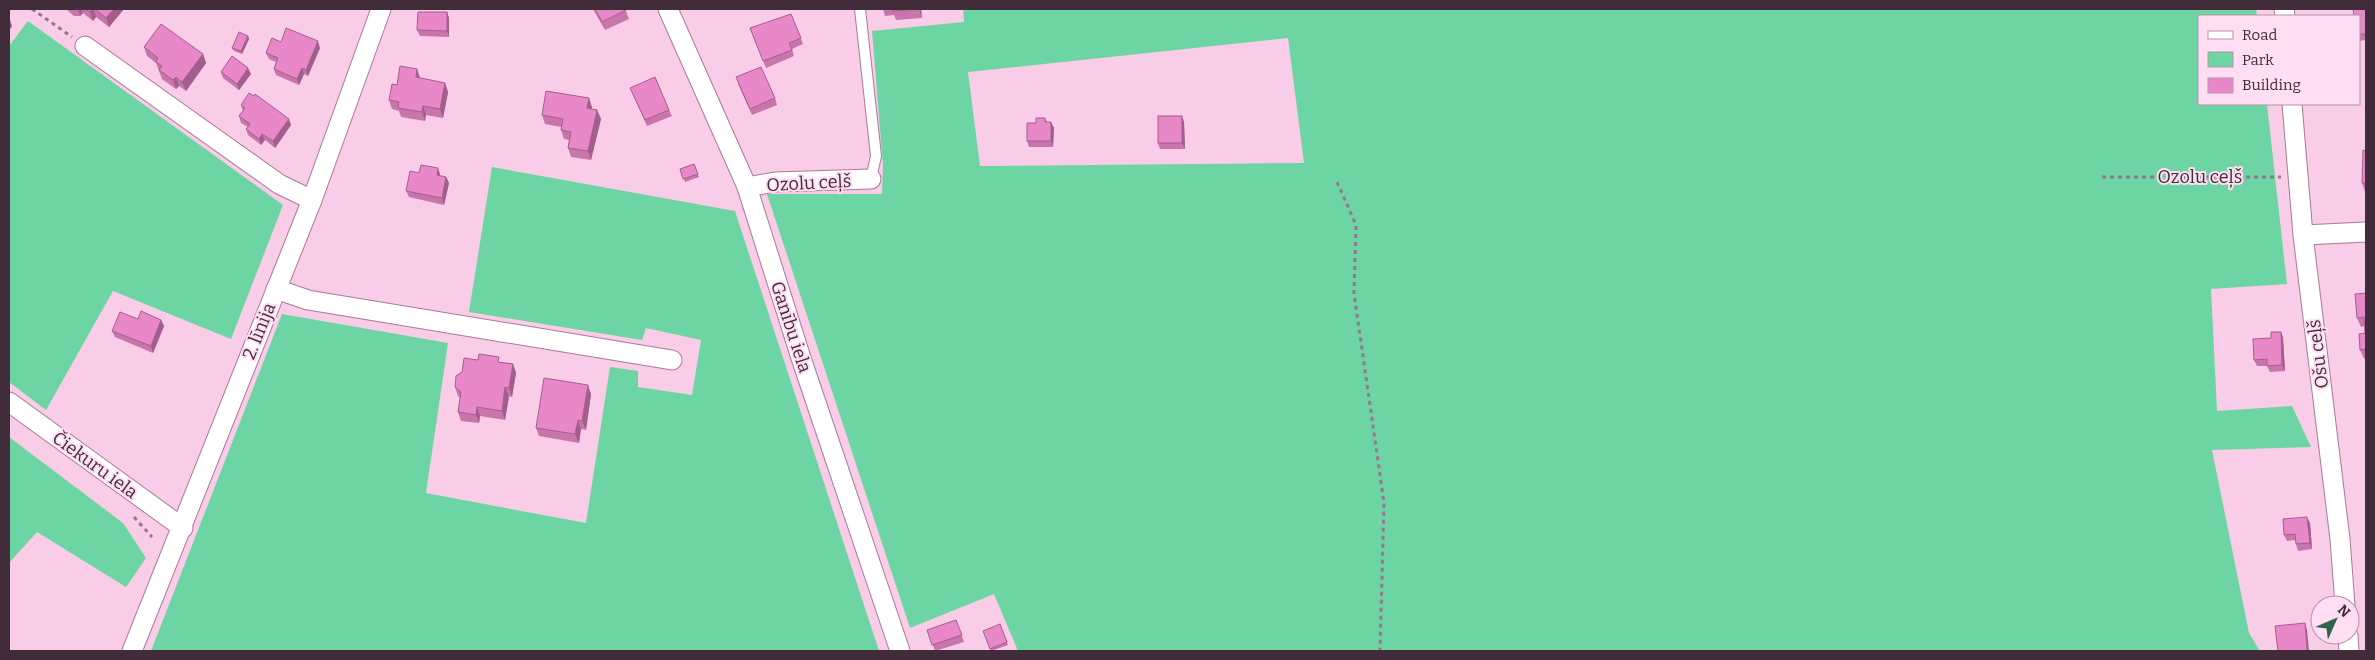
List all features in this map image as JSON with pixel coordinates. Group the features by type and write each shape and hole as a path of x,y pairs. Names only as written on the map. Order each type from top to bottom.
{"street":[{"name":"2. līnija","path":"132,651 183,528 312,200 381,9"},
{"name":"Ganību iela","path":"668,9 747,187 801,358 900,651"},
{"path":"85,46 279,184 312,200"},
{"name":"Ošu ceļš","path":"2292,105 2302,235 2338,520 2344,595"},
{"name":"Ozolu ceļš","path":"747,187 775,182 871,180"},
{"path":"2302,235 2366,232"},
{"path":"276,289 308,300 672,360"},
{"name":"Čiekuru iela","path":"9,402 183,528"}],"lane":[{"path":"860,9 876,156 871,180"}],"path":[{"path":"32,9 85,46"},
{"name":"Ozolu ceļš","path":"2102,177 2298,178"},
{"path":"1337,182 1356,226 1354,293 1384,503 1380,651"}],"green space":[{"path":"963,9 2256,9 2257,15 2198,15 2198,105 2267,105 2287,284 2211,289 2217,411 2292,406 2311,447 2212,450 2249,633 2260,651 1018,651 994,594 910,628 767,194 882,194 883,165 872,31 964,22","holes":["1288,38 1304,163 980,166 968,72"]},
{"path":"28,21 283,205 231,339 113,291 46,410 9,382 9,46"},
{"path":"492,167 735,211 879,651 151,651 282,314 448,343 426,493 586,523 610,367 638,371 638,387 692,395 701,340 646,328 642,340 469,312"},
{"path":"9,437 123,523 146,558 126,587 37,532 9,563"}],"building":[{"path":"95,9 114,9 106,18"},
{"path":"595,9 625,9 626,10 602,22"},
{"path":"892,9 917,9 892,11"},
{"path":"2353,9 2366,9 2366,34 2360,34 2360,15 2354,15"},
{"path":"418,12 447,12 447,31 417,30"},
{"path":"791,14 801,38 789,43 792,50 763,61 750,28"},
{"path":"161,24 203,54 182,82 176,77 173,80 159,70 162,66 156,62 158,58 144,47"},
{"path":"286,28 318,41 306,70 302,68 297,79 274,69 278,58 266,53 272,38 281,42"},
{"path":"239,32 248,36 241,51 232,48"},
{"path":"232,56 248,68 237,84 221,72"},
{"path":"400,66 417,69 416,77 445,83 440,109 423,106 422,112 398,108 399,102 389,100 392,84 397,85"},
{"path":"761,67 775,98 750,109 736,77"},
{"path":"655,77 669,110 645,120 630,88"},
{"path":"546,91 589,98 587,108 597,110 588,151 568,148 571,132 561,130 563,119 542,115"},
{"path":"249,93 254,96 255,94 289,119 273,141 262,134 259,139 246,129 250,124 239,116 245,108 241,105"},
{"path":"1158,116 1182,116 1182,143 1158,143"},
{"path":"1036,118 1045,118 1045,122 1051,122 1051,141 1027,141 1027,123 1036,123"},
{"path":"2363,150 2366,151 2366,183 2362,183"},
{"path":"694,164 698,174 683,179 680,169"},
{"path":"421,165 438,168 437,175 446,177 442,198 406,191 410,171 419,173"},
{"path":"2366,293 2366,349 2360,350 2359,334 2365,333 2364,317 2357,318 2355,294"},
{"path":"141,311 161,320 151,346 112,331 120,312 138,319"},
{"path":"2271,332 2281,332 2282,365 2267,366 2267,359 2254,360 2253,339 2271,338"},
{"path":"479,354 499,357 498,362 513,364 509,388 505,387 502,411 477,407 476,415 458,412 461,392 455,387 456,376 462,372 464,358 478,360"},
{"path":"544,378 588,385 582,421 578,420 575,434 536,428"},
{"path":"2307,517 2310,543 2296,544 2295,534 2284,535 2283,519"},
{"path":"956,620 962,635 932,645 927,630"},
{"path":"2305,623 2307,651 2278,651 2275,626"},
{"path":"1000,624 1007,642 990,649 983,631"}]}
